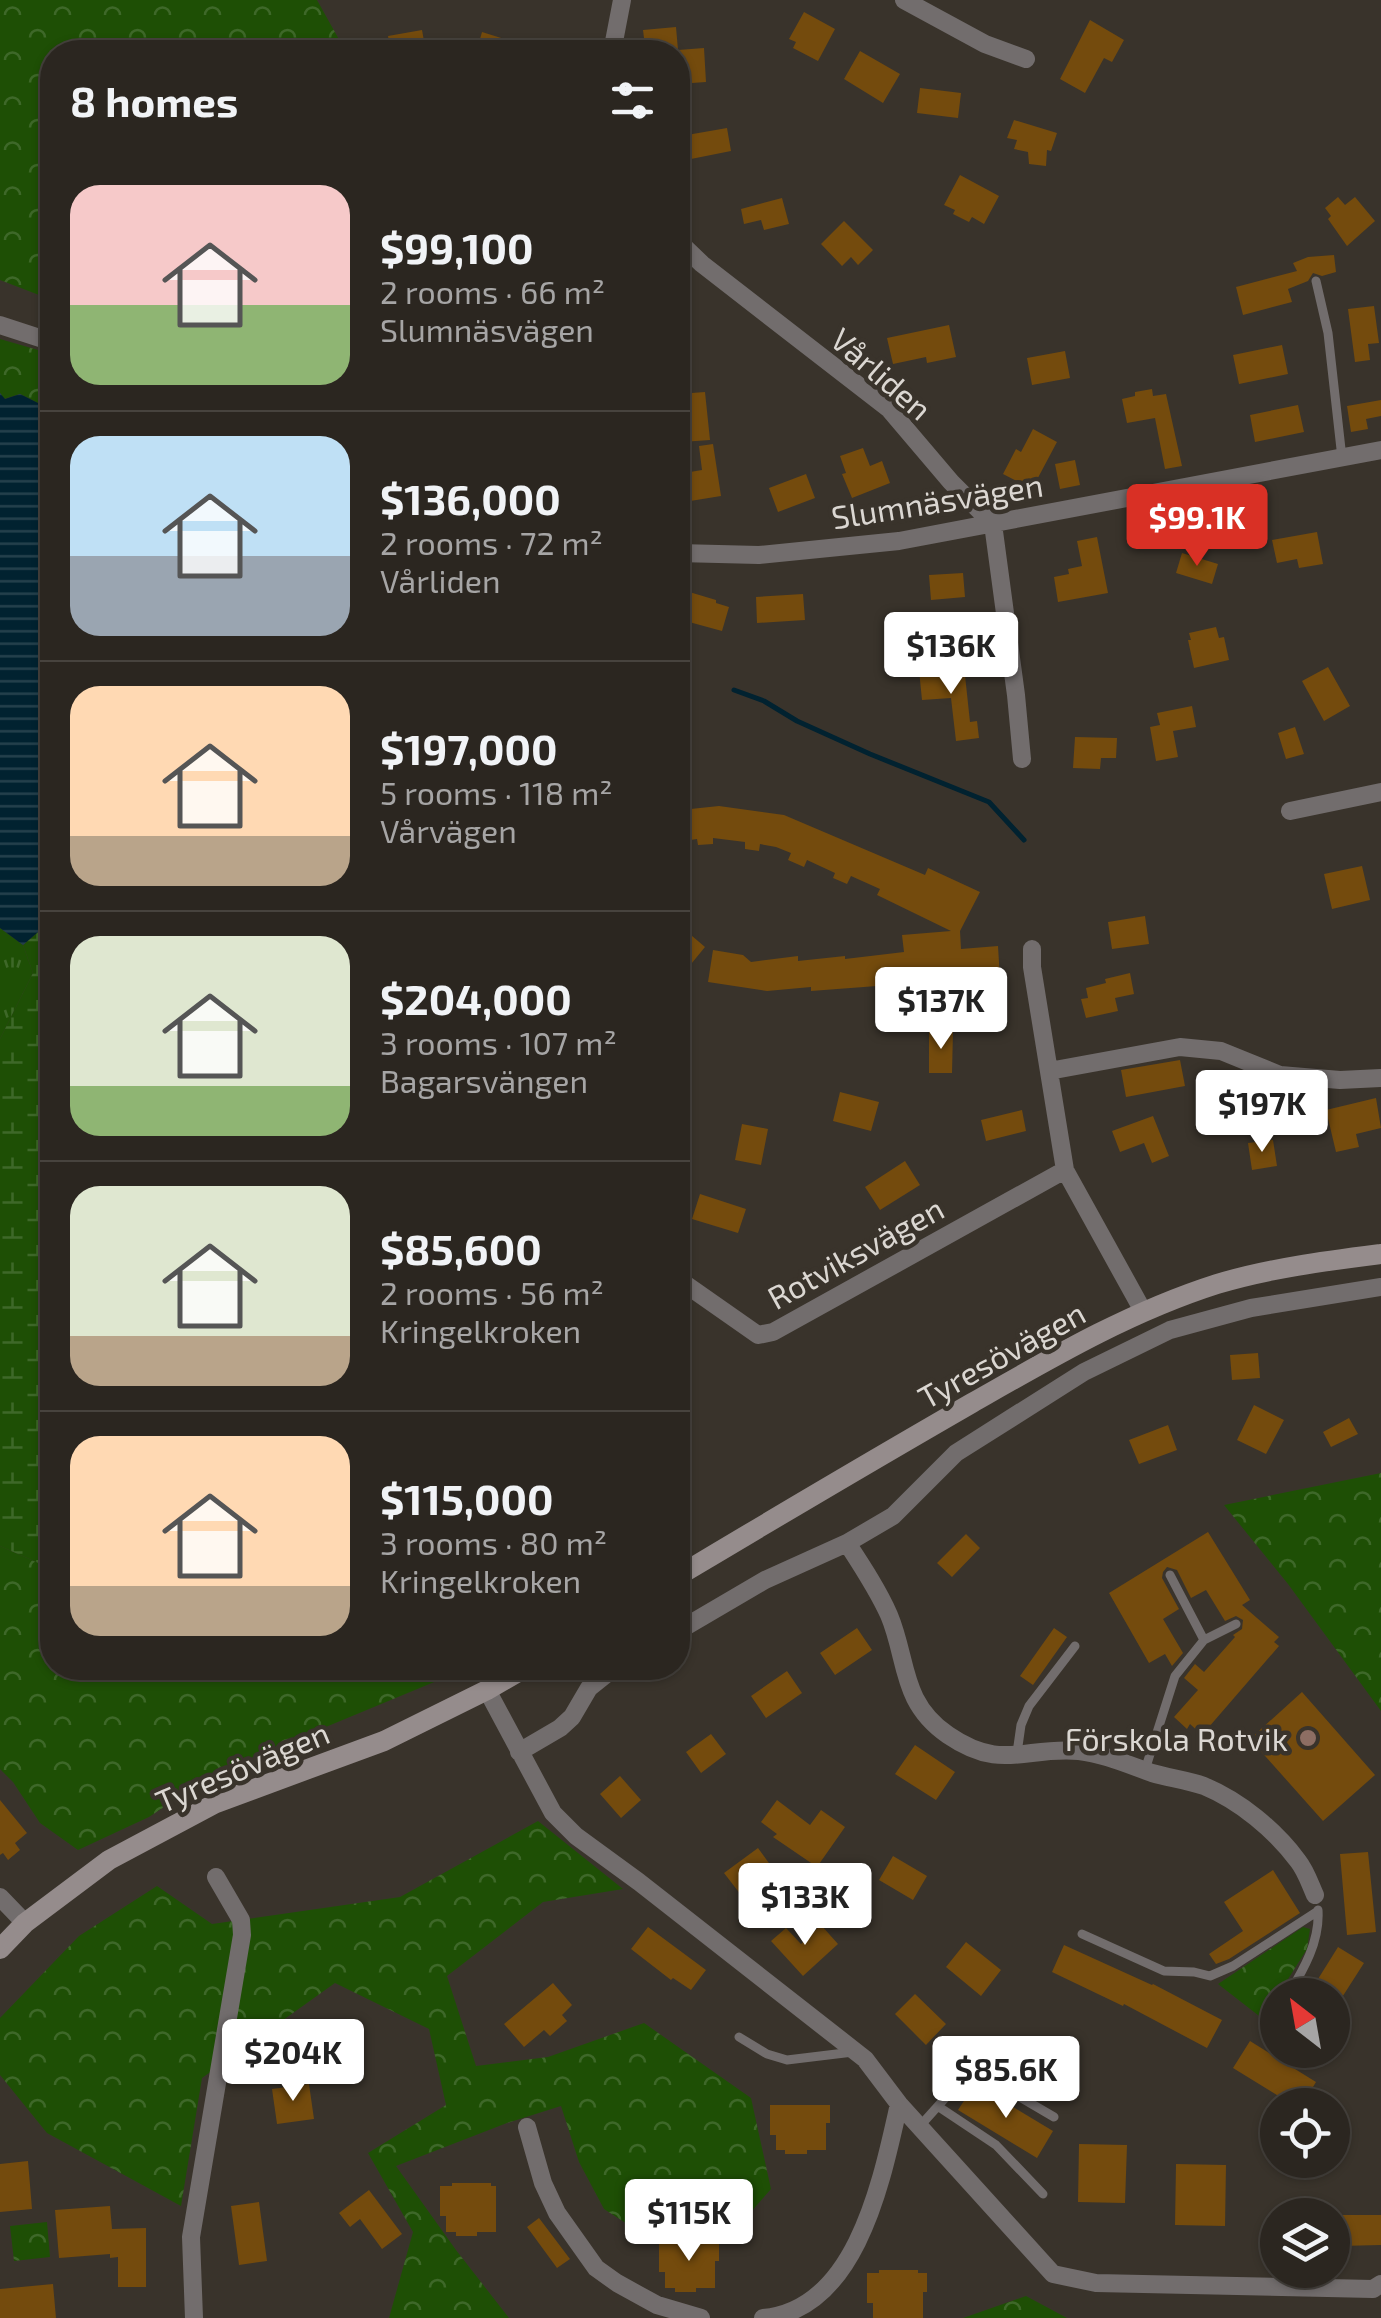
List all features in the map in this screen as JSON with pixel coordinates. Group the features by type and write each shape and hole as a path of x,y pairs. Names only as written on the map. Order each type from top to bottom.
{"main road":[{"name":"Tyresövägen","path":"690,1569 1058,1354 1143,1312 1219,1284 1300,1265 1381,1254"},
{"name":"Tyresövägen","path":"0,1949 26,1923 109,1860 216,1803 384,1741 504,1680"}],"street":[{"path":"614,40 622,0"},
{"path":"904,0 985,44 1026,59"},
{"name":"Vårliden","path":"690,252 889,409 950,482 993,524"},
{"path":"0,325 40,338"},
{"name":"Slumnäsvägen","path":"690,553 758,555 899,541 1381,450"},
{"path":"993,524 1022,760"},
{"path":"1290,810 1381,792"},
{"path":"1032,949 1065,1170 1143,1312"},
{"path":"1049,1071 1180,1047 1221,1051 1280,1075 1340,1080 1381,1078"},
{"name":"Rotviksvägen","path":"690,1287 758,1335 773,1332 1065,1170"},
{"path":"690,1624 765,1580 847,1543 894,1516 956,1454 1084,1372 1170,1330 1251,1308 1381,1287"},
{"path":"847,1543 891,1620 905,1677 930,1720 948,1734 975,1750 1000,1756 1080,1752 1203,1786 1238,1804 1297,1859 1316,1903"},
{"path":"519,1752 560,1728 599,1680"},
{"path":"487,1690 553,1813 576,1836 866,2059 898,2104 1053,2274 1096,2283 1372,2289 1381,2284"},
{"path":"194,2318 191,2237 242,1935 241,1920 216,1878"},
{"path":"0,1897 26,1923"},
{"path":"763,2318 813,2301 828,2287 848,2257 867,2219 885,2164 898,2104"},
{"path":"527,2127 543,2183 557,2213 596,2268 657,2305 701,2318"}],"lane":[{"path":"1316,281 1328,334 1342,458"},
{"path":"1170,1575 1204,1640"},
{"path":"1145,1770 1175,1676 1204,1640 1236,1624"},
{"path":"1016,1756 1028,1706 1075,1646"},
{"path":"1082,1934 1164,1971 1210,1976 1233,1966 1316,1903"},
{"path":"1297,1978 1312,1952 1318,1921 1316,1903"},
{"path":"739,2037 767,2054 787,2060 856,2051"},
{"path":"920,2126 973,2072 1054,2117"},
{"path":"939,2107 996,2145 1043,2194"}],"green space":[{"path":"0,0 317,0 339,40 40,40 40,295 0,280"},
{"path":"0,339 40,351 40,404 20,394 4,399 0,393"},
{"path":"0,928 23,945 33,973 0,1039"},
{"path":"40,930 40,1564 0,1546 0,1039 33,973 23,945"},
{"path":"1381,1473 1381,1711 1288,1584 1224,1505"},
{"path":"0,1546 40,1564 40,1680 439,1680 217,1772 149,1817 78,1850 40,1823 0,1769"},
{"path":"538,1821 623,1889 543,1902 447,1976 476,2066 548,2057 644,2023 751,2098 771,2189 736,2229 641,2233 604,2209 579,2162 561,2106 396,2166 509,2318 389,2318 413,2232 368,2153 446,2105 429,2029 335,1983 202,2078 181,2206 47,2133 0,2075 0,2018 79,1936 157,1886 212,1924 400,1897"},
{"path":"1303,1927 1310,1929 1307,1949 1289,1978 1260,1978 1260,2017 1218,1984"},
{"path":"47,2222 50,2257 14,2261 10,2226"},
{"path":"1026,2296 1067,2318 963,2318"}],"water":[{"path":"0,393 5,399 20,394 40,404 40,930 23,945 0,928"}],"building":[{"path":"804,12 835,29 818,61 793,48 796,42 789,39"},
{"path":"1090,20 1124,40 1112,62 1104,58 1085,93 1060,79"},
{"path":"676,27 677,40 644,40 643,30"},
{"path":"422,30 424,40 389,40 388,36"},
{"path":"482,32 508,40 480,40"},
{"path":"704,48 706,82 690,83 690,49"},
{"path":"860,51 900,74 883,103 844,79"},
{"path":"920,88 961,93 958,118 917,113"},
{"path":"1014,120 1057,133 1051,151 1047,150 1046,166 1029,164 1028,152 1014,149 1017,140 1007,138"},
{"path":"727,128 731,151 691,159 690,134"},
{"path":"960,175 999,196 984,224 972,217 969,222 944,205"},
{"path":"1338,197 1345,205 1355,197 1375,221 1347,246 1325,208"},
{"path":"782,198 789,224 764,230 761,220 744,224 741,209"},
{"path":"844,221 873,250 858,265 851,257 842,266 821,244"},
{"path":"1334,255 1336,272 1322,276 1313,273 1308,281 1288,289 1292,302 1243,315 1236,287 1297,271 1293,263 1308,257"},
{"path":"1374,306 1379,343 1368,344 1370,360 1355,362 1348,309"},
{"path":"949,325 956,357 927,363 926,357 893,364 887,338"},
{"path":"1282,345 1288,374 1239,384 1233,355"},
{"path":"1065,351 1070,378 1032,385 1027,358"},
{"path":"1152,389 1153,396 1166,394 1182,466 1165,469 1155,418 1127,423 1122,399"},
{"path":"705,392 710,440 690,441 690,393"},
{"path":"1381,400 1381,416 1366,419 1368,429 1351,432 1347,406"},
{"path":"1298,405 1304,432 1255,442 1250,415"},
{"path":"1033,429 1057,442 1032,489 1003,474 1016,449 1021,452"},
{"path":"713,444 721,496 690,501 690,472 702,470 699,446"},
{"path":"863,448 870,466 882,461 890,483 852,498 842,474 846,473 840,456"},
{"path":"1075,460 1080,485 1060,489 1055,464"},
{"path":"806,474 815,498 778,512 769,488"},
{"path":"1317,532 1323,564 1299,568 1297,559 1277,563 1272,540"},
{"path":"1097,537 1108,593 1058,602 1054,577 1082,566 1077,541"},
{"path":"1182,553 1218,564 1212,584 1176,573"},
{"path":"963,573 965,597 931,600 929,575"},
{"path":"690,592 729,607 722,631 690,622"},
{"path":"803,594 805,620 757,623 756,597"},
{"path":"1216,627 1219,638 1224,637 1229,660 1194,668 1189,633"},
{"path":"964,666 970,722 977,721 979,738 956,741 951,698 922,700 919,670"},
{"path":"1328,667 1350,706 1324,721 1302,681"},
{"path":"1192,706 1196,727 1173,731 1178,757 1156,761 1150,727 1160,725 1157,713"},
{"path":"1295,727 1304,754 1286,759 1278,733"},
{"path":"1075,737 1117,738 1116,758 1101,758 1100,769 1073,768"},
{"path":"719,806 784,815 925,875 928,868 980,892 960,931 961,949 998,946 1000,979 811,991 811,987 767,991 708,982 713,950 743,955 751,962 798,956 798,961 845,959 904,952 902,935 951,931 877,895 880,889 851,876 847,884 833,878 835,873 807,860 804,867 788,860 791,853 776,847 760,844 759,851 745,849 745,842 713,838 713,844 698,845 697,839 690,840 690,809"},
{"path":"1362,866 1370,900 1332,909 1324,874"},
{"path":"1145,916 1149,944 1112,949 1108,922"},
{"path":"690,934 705,947 690,965"},
{"path":"1130,973 1134,994 1115,998 1118,1011 1086,1018 1081,999 1088,998 1086,988"},
{"path":"929,1030 953,1031 952,1073 929,1073"},
{"path":"1180,1060 1185,1086 1126,1097 1121,1070"},
{"path":"840,1092 879,1102 871,1131 833,1121"},
{"path":"1376,1098 1381,1128 1356,1134 1359,1147 1336,1152 1326,1110"},
{"path":"1022,1110 1026,1131 986,1141 981,1120"},
{"path":"1153,1116 1169,1156 1152,1163 1144,1143 1120,1152 1112,1131"},
{"path":"742,1124 768,1129 761,1165 735,1160"},
{"path":"1273,1140 1277,1166 1252,1170 1248,1143"},
{"path":"905,1161 920,1185 880,1210 865,1187"},
{"path":"700,1194 746,1209 738,1233 692,1219"},
{"path":"1258,1353 1260,1378 1232,1380 1230,1355"},
{"path":"1254,1405 1284,1420 1266,1454 1237,1440"},
{"path":"1349,1418 1358,1434 1331,1447 1323,1432"},
{"path":"1168,1425 1177,1450 1139,1464 1129,1440"},
{"path":"1208,1532 1250,1600 1242,1605 1279,1637 1274,1642 1279,1646 1202,1735 1190,1724 1187,1729 1174,1717 1198,1690 1184,1678 1195,1664 1204,1672 1242,1629 1243,1620 1236,1616 1225,1621 1206,1590 1191,1598 1177,1570 1167,1567 1162,1578 1179,1609 1163,1619 1183,1653 1172,1666 1165,1654 1149,1663 1109,1593"},
{"path":"966,1534 980,1548 952,1577 937,1563"},
{"path":"857,1628 872,1650 835,1675 820,1653"},
{"path":"1054,1628 1067,1637 1033,1685 1020,1676"},
{"path":"787,1671 802,1693 766,1718 751,1696"},
{"path":"1302,1692 1375,1775 1323,1821 1250,1739"},
{"path":"711,1734 726,1754 701,1773 686,1752"},
{"path":"915,1745 955,1772 936,1800 895,1774"},
{"path":"620,1776 641,1800 621,1818 600,1794"},
{"path":"0,1800 27,1833 15,1843 20,1850 8,1860 3,1853 0,1855"},
{"path":"777,1800 810,1825 821,1810 845,1827 817,1867 773,1837 777,1834 761,1822"},
{"path":"758,1848 774,1870 741,1895 724,1873"},
{"path":"1368,1852 1376,1932 1347,1935 1340,1854"},
{"path":"893,1856 927,1876 913,1900 879,1880"},
{"path":"1273,1870 1300,1913 1216,1964 1209,1954 1243,1931 1224,1902"},
{"path":"821,1925 838,1944 803,1976 771,1941 786,1928 801,1944"},
{"path":"648,1927 706,1970 691,1990 671,1980 631,1949"},
{"path":"966,1942 1001,1970 981,1996 946,1967"},
{"path":"1064,1945 1222,2020 1207,2048 1052,1972"},
{"path":"1338,1947 1364,1963 1350,1985 1350,1978 1319,1978"},
{"path":"553,1983 572,2005 562,2015 567,2021 550,2036 544,2030 524,2047 504,2024"},
{"path":"915,1994 946,2024 926,2045 895,2014"},
{"path":"1250,2041 1260,2047 1260,2068 1293,2068 1316,2082 1312,2088 1265,2088 1233,2068"},
{"path":"309,2084 314,2119 277,2124 272,2089"},
{"path":"975,2084 1053,2131 1037,2158 958,2110"},
{"path":"770,2105 830,2105 826,2150 785,2154 785,2150 776,2150 776,2135 770,2135"},
{"path":"1079,2144 1127,2145 1125,2203 1078,2202"},
{"path":"28,2161 32,2209 0,2212 0,2164"},
{"path":"1176,2164 1226,2165 1225,2226 1175,2225"},
{"path":"440,2186 496,2186 496,2232 456,2236 456,2232 446,2232 446,2216 440,2216"},
{"path":"369,2190 402,2234 382,2249 360,2219 350,2227 339,2213"},
{"path":"259,2202 267,2261 239,2265 231,2206"},
{"path":"110,2206 112,2229 146,2228 146,2287 118,2287 118,2257 110,2258 110,2254 59,2258 55,2210"},
{"path":"1350,2215 1381,2215 1381,2245 1350,2246"},
{"path":"539,2218 570,2259 557,2268 527,2227"},
{"path":"671,2239 710,2239 710,2243 719,2243 715,2288 675,2292 675,2288 665,2288 665,2272 659,2272 659,2243 671,2243"},
{"path":"867,2273 927,2273 923,2318 873,2318 873,2303 867,2303"},
{"path":"53,2284 56,2318 0,2318 0,2289"}],"waterway":[{"path":"734,690 870,754 989,802 1024,840"}],"place":[{"name":"Förskola Rotvik","path":"1308,1738"}]}
